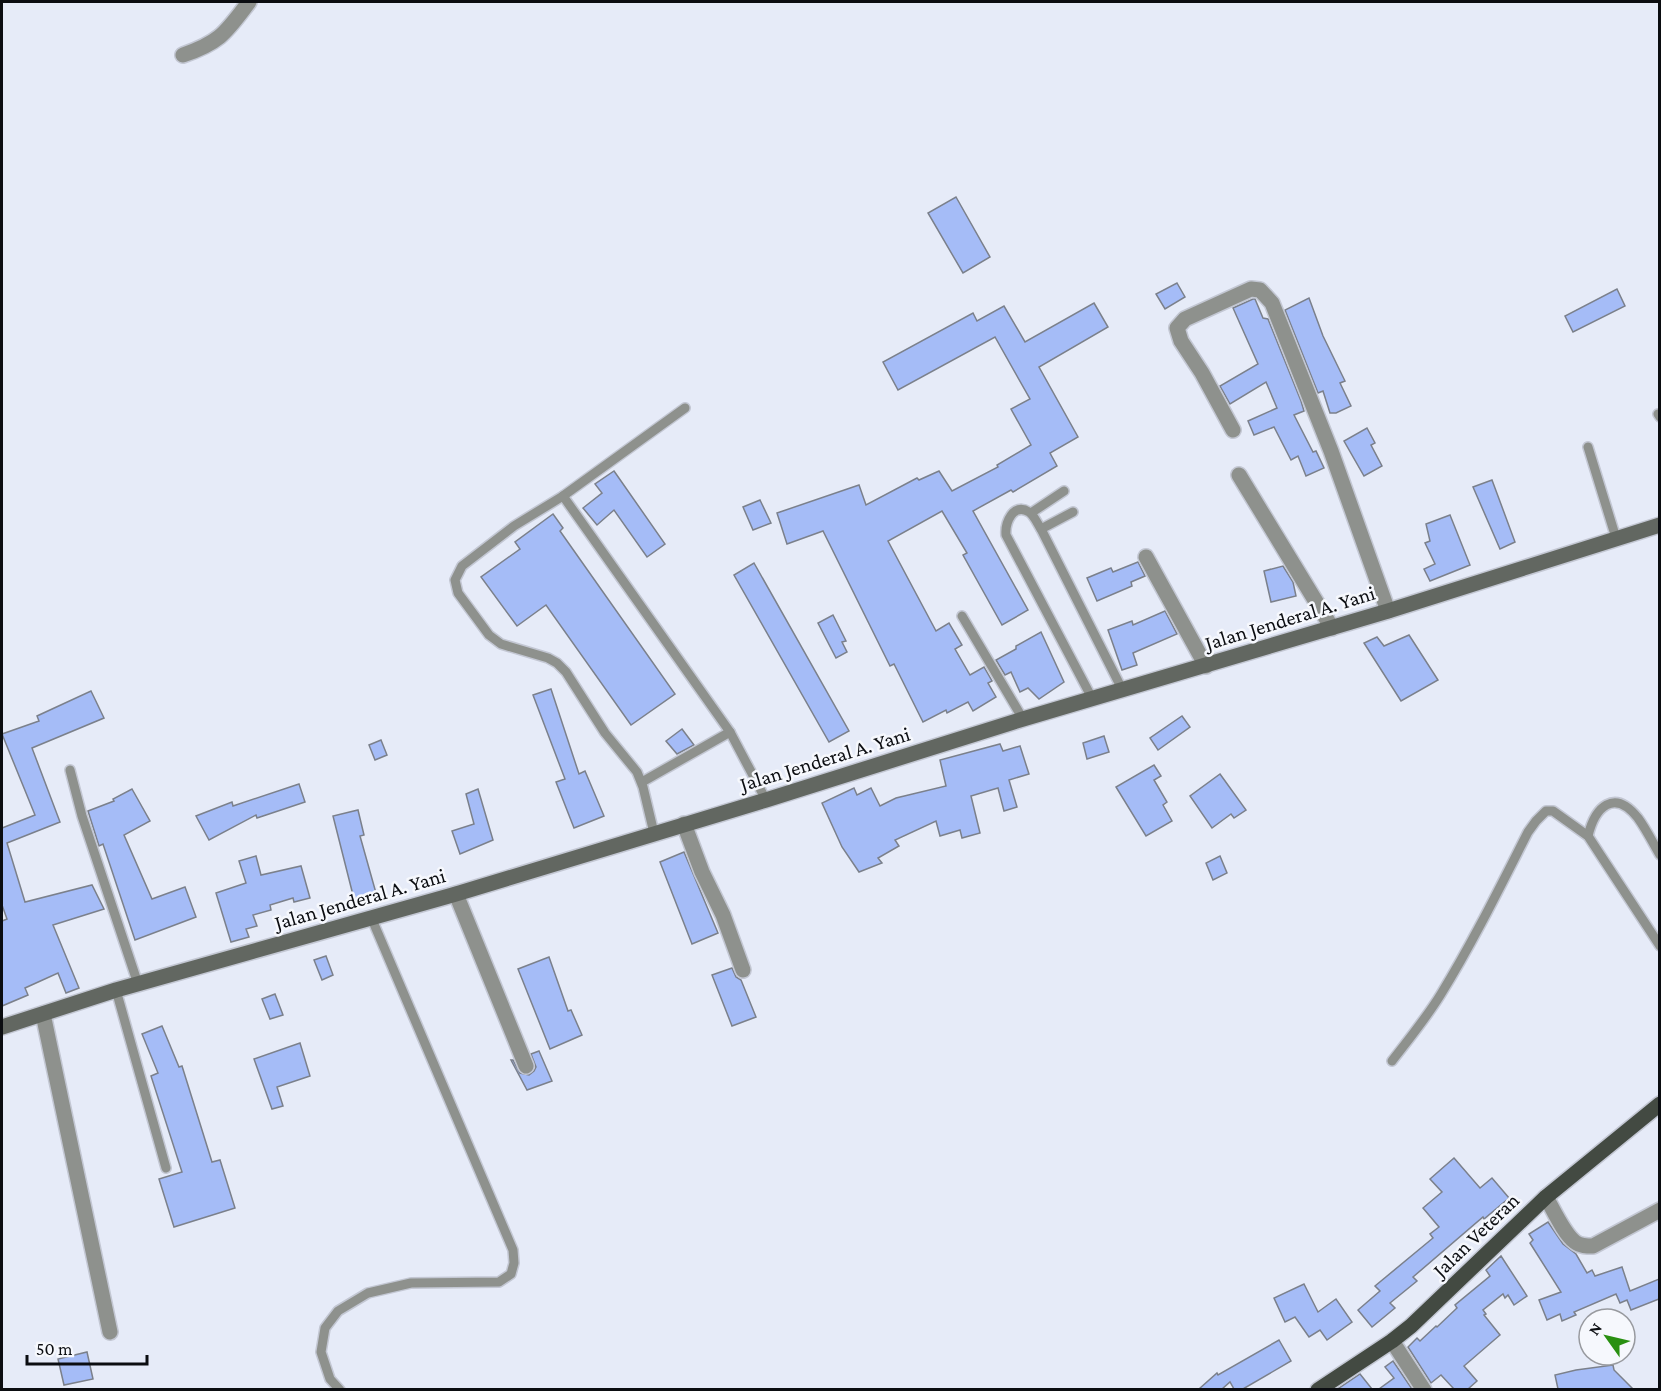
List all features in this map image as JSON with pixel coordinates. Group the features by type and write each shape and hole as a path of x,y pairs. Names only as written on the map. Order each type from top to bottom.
{"main road":[{"name":"Jalan Jenderal A. Yani","path":"2,1027 116,990 456,894 1023,719 1389,611 1659,525"},
{"name":"Jalan Veteran","path":"1318,1389 1392,1341 1452,1288 1546,1197 1659,1104"}],"street":[{"path":"183,55 209,46 225,33 249,2"},
{"path":"1233,430 1202,373 1180,341 1177,328 1185,319 1251,289 1260,290 1272,303 1331,451 1389,611"},
{"path":"1239,475 1332,628"},
{"path":"1146,557 1206,666"},
{"path":"684,824 702,872 723,915 743,970"},
{"path":"456,894 526,1066"},
{"path":"43,1014 110,1332"},
{"path":"1546,1197 1566,1232 1574,1242 1584,1246 1593,1246 1659,1210"},
{"path":"1392,1341 1424,1389"}],"lane":[{"path":"654,833 642,782 637,772 605,734 566,672 548,658 501,644 489,636 458,593 455,580 462,566 514,526 563,495 685,408"},
{"path":"1588,447 1616,538"},
{"path":"1031,513 1064,491"},
{"path":"563,495 730,732 766,800"},
{"path":"1093,700 1005,535 1007,519 1014,512 1022,510 1031,513 1041,529 1124,690"},
{"path":"1041,529 1073,512"},
{"path":"962,616 1023,719"},
{"path":"642,782 730,732"},
{"path":"70,770 82,816 138,984"},
{"path":"1588,836 1598,812 1605,805 1615,802 1630,810 1638,819 1659,855"},
{"path":"1392,1061 1439,997 1473,941 1536,821 1549,810 1588,836 1659,946"},
{"path":"340,1389 330,1379 321,1352 325,1328 338,1311 368,1293 411,1283 499,1282 511,1274 514,1263 513,1250 371,917"},
{"path":"116,990 166,1168"}],"building":[{"path":"956,197 990,257 963,273 928,213"},
{"path":"1177,283 1185,297 1165,309 1156,294"},
{"path":"1617,289 1625,306 1573,332 1565,316"},
{"path":"1309,298 1323,336 1345,381 1340,383 1351,406 1336,413 1330,413 1323,391 1318,393 1285,310"},
{"path":"1253,299 1263,318 1268,319 1301,401 1304,411 1294,415 1324,468 1306,476 1298,456 1291,460 1274,427 1254,435 1248,421 1277,408 1266,382 1230,404 1220,386 1258,364 1233,308"},
{"path":"1094,303 1108,327 1039,367 1078,437 1050,453 1057,466 1013,492 1011,490 973,511 1028,610 1002,625 963,555 967,553 942,511 888,541 936,631 949,623 962,645 955,649 970,675 984,667 992,681 988,683 996,697 973,711 968,702 923,722 894,664 890,666 823,531 787,544 777,513 859,485 866,505 917,478 919,480 939,471 952,491 998,467 997,465 1031,445 1011,409 1030,399 995,337 898,390 883,362 973,313 977,321 1004,306 1025,342"},
{"path":"1367,428 1375,443 1371,445 1382,466 1364,476 1344,441"},
{"path":"614,471 665,544 647,557 614,510 597,525 583,508 602,493 595,484"},
{"path":"1492,480 1515,542 1500,549 1473,487"},
{"path":"760,500 771,523 753,530 743,507"},
{"path":"553,514 563,528 560,531 675,694 631,725 546,605 517,626 481,577 520,549 515,542"},
{"path":"1450,515 1470,565 1430,581 1424,569 1435,564 1425,543 1430,541 1426,524"},
{"path":"1138,562 1145,576 1131,582 1132,586 1097,601 1087,578 1111,568 1113,572"},
{"path":"754,563 849,731 829,742 734,575"},
{"path":"1283,566 1293,582 1296,596 1271,602 1264,571"},
{"path":"1165,611 1177,634 1133,653 1137,665 1122,670 1108,630 1132,621 1133,625"},
{"path":"833,615 846,641 842,642 847,652 836,658 818,623"},
{"path":"1041,632 1064,682 1039,699 1028,688 1020,692 1011,672 1005,675 996,660"},
{"path":"1409,635 1438,680 1401,701 1364,643 1377,637 1384,646"},
{"path":"551,689 579,774 585,771 604,816 574,828 556,782 565,779 533,695"},
{"path":"91,691 104,718 32,748 60,822 7,843 25,902 92,885 104,909 53,925 79,988 66,993 58,973 25,988 28,995 2,1006 2,921 7,919 2,905 2,828 35,815 2,734 39,721 37,716"},
{"path":"1182,716 1190,727 1158,750 1150,738"},
{"path":"682,729 694,745 677,754 666,741"},
{"path":"1104,736 1109,752 1087,759 1083,743"},
{"path":"381,740 387,755 375,760 369,745"},
{"path":"1000,744 1003,751 1020,746 1029,774 1009,780 1017,807 1004,811 998,788 971,796 980,833 962,838 960,830 940,836 936,821 895,840 899,846 878,858 882,863 859,872 842,847 822,803 854,788 857,795 871,788 880,806 896,798 946,786 940,760"},
{"path":"1154,765 1161,776 1154,780 1167,802 1163,805 1172,821 1146,836 1116,787"},
{"path":"1220,774 1246,810 1234,818 1231,814 1212,828 1190,796"},
{"path":"299,784 305,802 257,818 256,815 209,840 196,816 232,802 233,806"},
{"path":"132,789 150,821 124,835 152,899 185,887 196,917 135,940 103,844 99,846 88,811 114,801 113,799"},
{"path":"478,789 493,840 460,854 452,831 474,824 466,794"},
{"path":"358,810 364,835 360,836 376,893 354,899 333,816"},
{"path":"684,852 718,933 692,944 660,862"},
{"path":"256,856 261,875 301,866 310,898 294,902 293,898 270,905 271,910 253,915 257,926 246,929 249,937 231,942 216,893 246,883 239,861"},
{"path":"1220,856 1227,873 1213,880 1206,863"},
{"path":"326,956 333,975 322,980 314,960"},
{"path":"549,957 568,1011 571,1010 582,1035 550,1049 518,969"},
{"path":"732,968 736,977 741,980 756,1017 732,1026 712,975"},
{"path":"275,994 283,1015 270,1019 262,999"},
{"path":"162,1026 179,1067 182,1066 212,1162 220,1160 235,1208 174,1227 159,1179 182,1172 151,1076 158,1073 142,1034"},
{"path":"300,1043 310,1076 277,1087 283,1106 272,1109 254,1059"},
{"path":"539,1051 552,1081 527,1090 511,1060 520,1073 529,1075 536,1067 531,1054"},
{"path":"1454,1158 1480,1188 1492,1178 1509,1198 1484,1219 1483,1217 1413,1277 1417,1281 1390,1303 1395,1308 1372,1327 1358,1310 1380,1291 1375,1286 1433,1238 1430,1234 1439,1227 1423,1208 1442,1192 1430,1179"},
{"path":"1548,1222 1563,1244 1576,1254 1587,1273 1592,1270 1595,1276 1622,1267 1630,1291 1659,1279 1659,1299 1637,1308 1630,1307 1627,1300 1620,1303 1616,1294 1586,1307 1577,1307 1577,1311 1574,1312 1576,1315 1562,1321 1560,1314 1547,1320 1539,1300 1561,1292 1530,1243 1533,1240 1529,1234"},
{"path":"1501,1256 1527,1296 1514,1305 1508,1295 1505,1298 1503,1294 1483,1310 1486,1314 1484,1315 1500,1335 1464,1366 1477,1381 1468,1389 1454,1389 1441,1375 1431,1383 1408,1347 1417,1338 1420,1341 1437,1327 1457,1308 1455,1305 1490,1276 1486,1270"},
{"path":"1304,1284 1318,1312 1336,1299 1352,1322 1327,1340 1320,1330 1309,1337 1295,1317 1285,1322 1274,1298"},
{"path":"1279,1340 1291,1361 1243,1389 1234,1389 1230,1382 1222,1389 1199,1389 1217,1373 1218,1375"},
{"path":"87,1352 93,1379 64,1385 58,1359"},
{"path":"1393,1361 1412,1389 1379,1389 1394,1378 1385,1367"},
{"path":"1613,1367 1633,1389 1558,1389 1555,1375 1576,1370"},
{"path":"1360,1374 1372,1389 1337,1389 1339,1388"}]}
